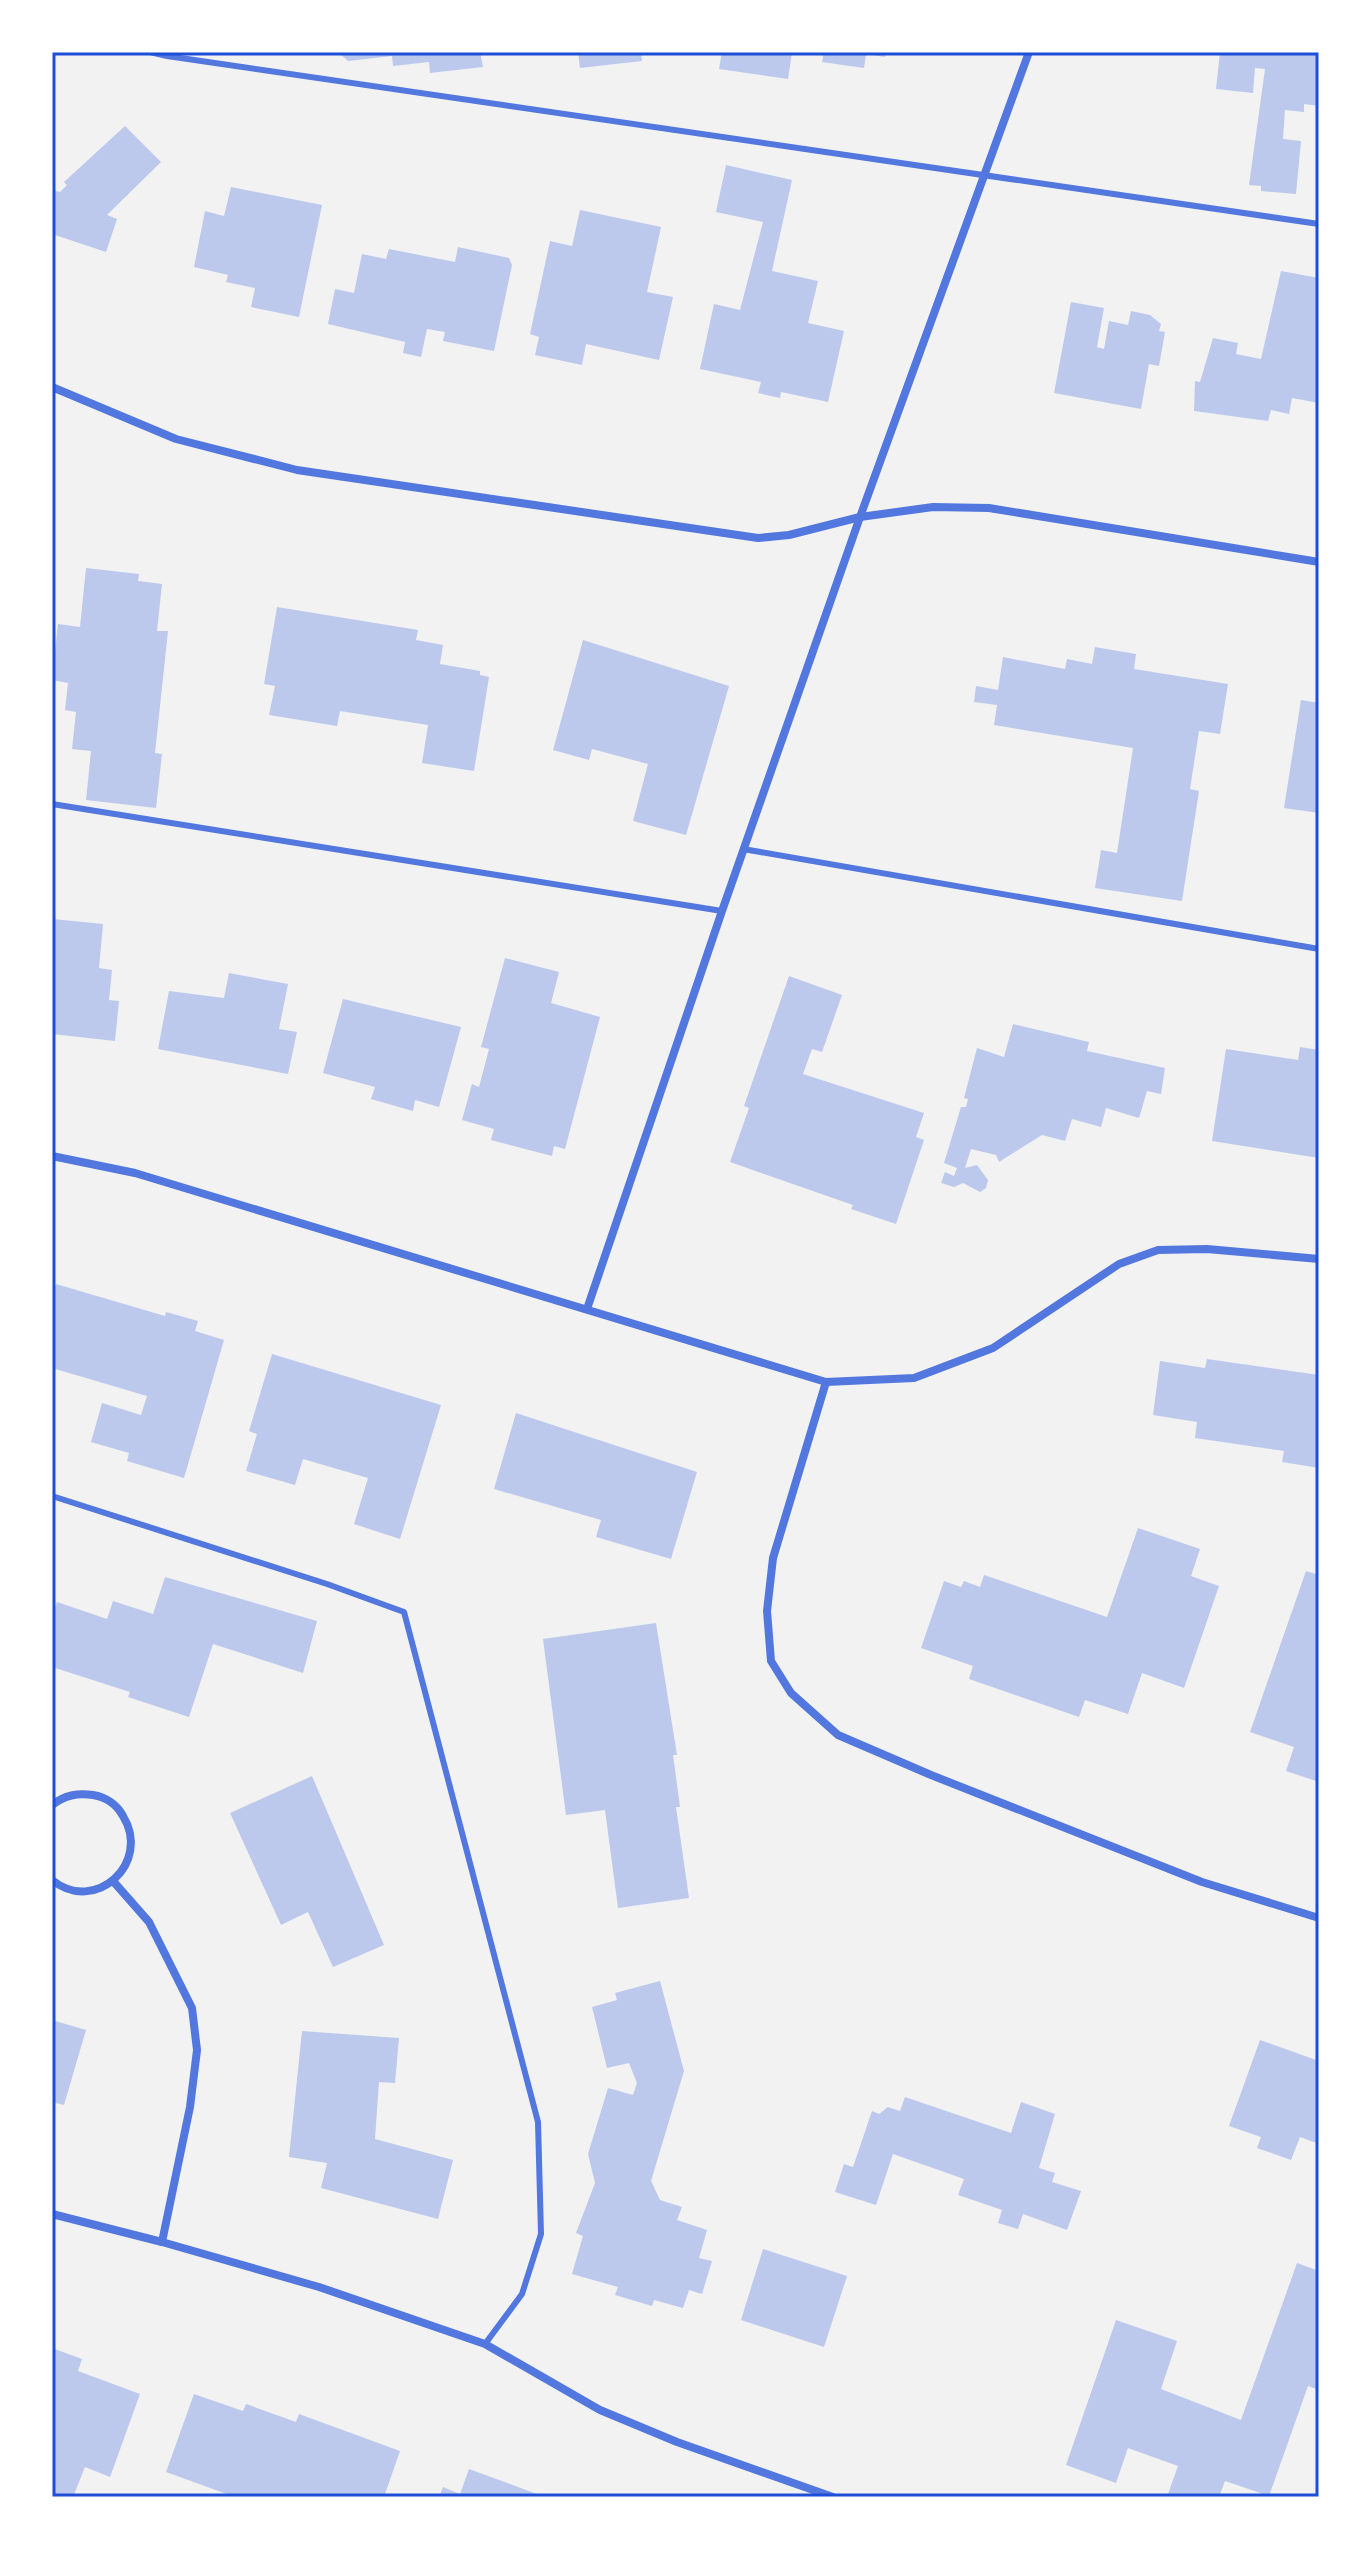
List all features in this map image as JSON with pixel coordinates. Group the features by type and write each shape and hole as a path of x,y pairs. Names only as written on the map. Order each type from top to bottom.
{"street":[{"path":"587,1309 743,849 1029,52"},
{"path":"52,387 176,439 297,470 758,538 789,535 860,517 933,507 989,508 1319,562"},
{"path":"52,1156 135,1173 826,1382 914,1378 993,1348 1119,1264 1158,1250 1207,1249 1319,1259"},
{"path":"826,1382 773,1558 767,1611 771,1661 791,1693 838,1735 1202,1882 1319,1918"},
{"path":"52,1805 61,1798 80,1793 101,1796 118,1808 129,1825 132,1846 127,1865 113,1881 95,1890 75,1891 52,1880"},
{"path":"113,1881 149,1922 192,2008 197,2050 192,2093 162,2242"},
{"path":"52,2214 319,2287 485,2344 600,2410 677,2442 833,2497"}],"lane":[{"path":"150,52 1319,224"},
{"path":"52,804 722,911"},
{"path":"743,849 1319,949"},
{"path":"52,1496 327,1584 404,1612 538,2122 541,2234 522,2294 485,2344"}],"building":[{"path":"338,52 480,52 483,67 430,73 429,62 393,66 392,56 348,61"},
{"path":"578,52 641,52 642,61 580,68"},
{"path":"722,52 792,52 788,79 719,69"},
{"path":"824,52 886,52 885,57 866,54 864,68 822,62"},
{"path":"1220,52 1319,52 1319,106 1304,104 1304,112 1285,110 1283,139 1301,141 1296,194 1261,191 1261,186 1249,185 1265,69 1255,68 1253,93 1216,89"},
{"path":"125,126 161,162 107,215 117,219 106,252 52,234 52,190 60,192 67,185 64,182"},
{"path":"726,165 792,180 772,271 818,281 808,323 844,331 828,402 781,392 780,398 758,393 761,382 700,369 714,304 740,310 763,222 716,212"},
{"path":"231,187 322,205 299,317 251,307 255,288 226,282 228,275 194,267 205,211 224,216"},
{"path":"580,210 661,227 647,292 673,297 659,360 586,344 582,365 535,355 539,337 530,334 550,241 572,246"},
{"path":"458,247 509,258 512,265 494,351 443,341 445,332 427,329 421,357 403,353 405,342 328,324 335,289 354,293 362,254 386,259 389,249 455,262"},
{"path":"1281,271 1319,278 1319,403 1292,398 1289,414 1271,410 1268,421 1194,411 1195,381 1200,382 1213,338 1238,343 1236,354 1261,359"},
{"path":"1071,302 1104,308 1097,347 1104,349 1109,321 1128,325 1131,311 1150,315 1161,324 1159,331 1165,332 1159,366 1149,364 1141,409 1054,393"},
{"path":"86,568 139,574 138,581 162,584 157,631 168,631 155,753 162,754 156,808 86,800 91,751 72,749 76,712 65,710 68,683 52,680 58,624 80,627"},
{"path":"277,607 418,630 416,640 443,645 440,664 480,671 480,675 489,677 474,771 422,763 428,725 340,711 337,726 269,715 275,686 264,684"},
{"path":"583,640 729,686 686,835 633,821 648,764 592,749 589,760 553,750"},
{"path":"1095,647 1136,654 1134,669 1228,684 1220,734 1199,731 1190,789 1199,791 1182,901 1095,888 1101,850 1117,853 1133,748 994,725 997,705 974,702 976,686 998,690 1003,657 1065,669 1067,659 1092,664"},
{"path":"1301,700 1319,703 1319,813 1284,808"},
{"path":"53,919 103,924 99,968 112,970 109,1000 119,1001 115,1041 52,1034"},
{"path":"505,958 559,972 551,1003 600,1017 565,1149 554,1146 552,1156 491,1140 494,1129 462,1120 472,1084 479,1087 489,1049 481,1047"},
{"path":"229,973 288,984 279,1029 297,1032 288,1074 158,1049 169,991 224,998"},
{"path":"789,976 842,995 822,1052 812,1049 803,1074 924,1113 916,1137 924,1140 896,1224 851,1209 853,1205 730,1162 749,1108 744,1106"},
{"path":"343,999 461,1027 439,1107 415,1100 413,1111 371,1099 375,1087 323,1073"},
{"path":"1013,1024 1089,1042 1087,1051 1165,1068 1161,1094 1147,1091 1139,1118 1106,1108 1101,1127 1072,1119 1065,1141 1042,1135 999,1162 996,1155 971,1149 965,1168 977,1165 988,1180 986,1188 980,1192 963,1183 954,1187 941,1183 945,1172 954,1176 957,1168 944,1163 961,1107 966,1107 968,1099 964,1098 977,1048 1004,1057"},
{"path":"1300,1047 1319,1050 1319,1158 1212,1141 1226,1049 1298,1060"},
{"path":"56,1284 165,1316 166,1312 198,1321 195,1331 224,1340 184,1478 127,1461 129,1453 91,1442 102,1403 141,1415 147,1396 52,1368 52,1298"},
{"path":"272,1354 441,1405 400,1539 354,1524 368,1478 303,1459 295,1485 246,1471 257,1434 249,1431"},
{"path":"1207,1359 1319,1375 1319,1468 1282,1462 1284,1451 1195,1438 1197,1422 1153,1415 1160,1361 1205,1368"},
{"path":"516,1413 697,1472 671,1559 596,1537 601,1520 494,1489"},
{"path":"1138,1528 1200,1549 1191,1576 1219,1586 1184,1688 1142,1673 1128,1714 1085,1700 1079,1717 969,1679 973,1666 921,1648 944,1581 961,1587 964,1581 980,1587 984,1575 1107,1617"},
{"path":"1306,1571 1319,1575 1319,1782 1286,1771 1294,1747 1250,1732"},
{"path":"165,1577 317,1621 303,1673 213,1644 189,1717 128,1697 130,1692 52,1667 52,1617 57,1602 107,1619 113,1601 153,1614"},
{"path":"656,1623 677,1755 673,1755 680,1807 676,1807 689,1898 618,1908 605,1810 566,1815 543,1639"},
{"path":"312,1776 384,1945 333,1967 308,1912 281,1925 230,1813"},
{"path":"660,1981 684,2071 651,2181 660,2200 682,2207 677,2220 707,2230 699,2258 712,2261 702,2294 689,2290 683,2308 654,2300 652,2306 615,2295 618,2287 572,2274 583,2236 576,2233 595,2183 588,2154 608,2088 633,2095 637,2083 629,2063 607,2068 592,2007 617,2000 615,1993"},
{"path":"52,2020 86,2030 64,2105 52,2102"},
{"path":"302,2031 399,2038 395,2083 379,2082 375,2139 453,2160 438,2219 321,2188 327,2163 289,2157"},
{"path":"1260,2040 1319,2061 1319,2144 1300,2137 1291,2160 1257,2148 1261,2137 1229,2126"},
{"path":"905,2097 1011,2133 1021,2102 1055,2114 1039,2168 1055,2173 1052,2182 1081,2191 1067,2230 1023,2214 1018,2229 998,2223 1002,2210 958,2195 964,2179 893,2154 876,2205 835,2192 844,2164 853,2167 872,2111 879,2114 888,2107 900,2111"},
{"path":"763,2249 847,2276 824,2347 741,2320"},
{"path":"1297,2263 1319,2271 1319,2390 1308,2386 1269,2496 1225,2481 1219,2497 1178,2497 1168,2494 1178,2466 1128,2448 1116,2483 1066,2465 1116,2320 1177,2341 1161,2389 1241,2420"},
{"path":"52,2348 82,2359 78,2371 140,2394 110,2477 85,2467 73,2497 52,2497"},
{"path":"194,2394 243,2411 246,2404 296,2422 299,2414 400,2451 384,2497 235,2497 166,2472"},
{"path":"469,2469 545,2497 439,2497 443,2487 460,2494"}]}
